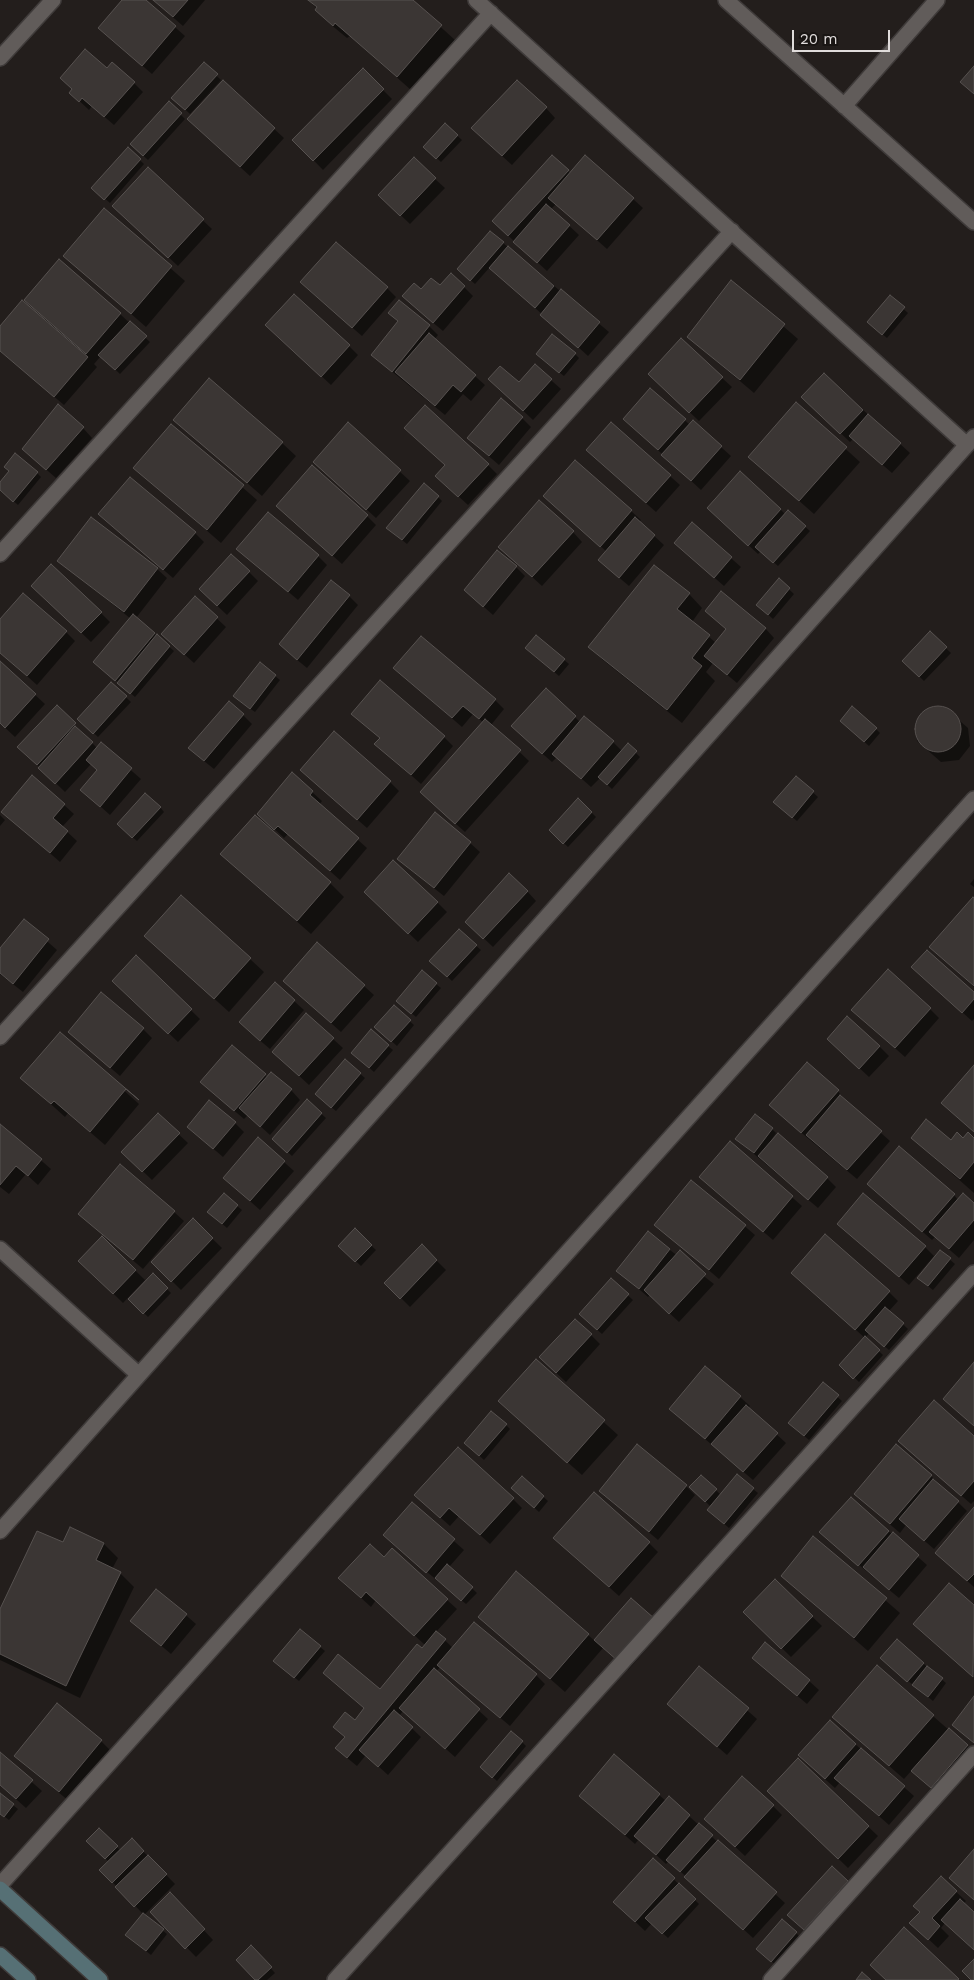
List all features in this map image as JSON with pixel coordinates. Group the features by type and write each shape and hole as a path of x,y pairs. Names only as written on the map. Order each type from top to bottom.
{"street":[{"path":"0,58 53,0"},
{"path":"0,1531 970,441 732,231 476,0"},
{"path":"726,0 974,222"},
{"path":"844,106 937,0"},
{"path":"0,554 491,13"},
{"path":"0,1037 732,231"},
{"path":"0,1885 974,799"},
{"path":"0,1249 139,1375"},
{"path":"335,1980 974,1273"},
{"path":"771,1980 974,1754"},
{"path":"0,1889 100,1980"},
{"path":"0,1955 28,1980"}],"building":[{"path":"122,0 146,0 176,26 142,66 98,28"},
{"path":"153,0 188,0 173,17"},
{"path":"308,0 413,0 442,25 397,77 335,23 333,26 315,10 317,7"},
{"path":"85,49 107,68 112,62 135,82 104,117 82,98 79,102 69,93 72,89 60,78"},
{"path":"204,62 218,74 185,110 171,98"},
{"path":"974,66 974,94 960,82"},
{"path":"363,68 384,89 313,161 292,140"},
{"path":"223,80 275,128 240,167 187,119"},
{"path":"517,80 547,107 502,156 471,128"},
{"path":"169,101 182,113 143,156 130,144"},
{"path":"445,123 458,135 436,159 423,147"},
{"path":"128,147 141,159 104,200 91,188"},
{"path":"552,155 569,170 508,236 492,221"},
{"path":"585,155 634,198 597,240 548,198"},
{"path":"414,157 436,178 400,216 378,195"},
{"path":"148,167 204,219 168,258 112,206"},
{"path":"546,204 570,225 537,263 513,242"},
{"path":"104,208 172,266 131,314 63,256"},
{"path":"490,231 504,242 470,281 457,269"},
{"path":"336,242 388,287 352,328 300,282"},
{"path":"508,246 554,286 535,308 489,268"},
{"path":"59,259 121,313 86,354 24,300"},
{"path":"451,273 465,286 433,323 402,296 414,283 421,289 431,278 440,285"},
{"path":"731,280 785,324 740,380 687,337"},
{"path":"561,289 600,322 578,348 540,315"},
{"path":"294,294 350,345 321,377 265,325"},
{"path":"890,295 905,307 882,335 867,322"},
{"path":"22,300 88,357 54,397 0,351 0,326"},
{"path":"399,300 430,325 392,372 371,355 398,321 388,313"},
{"path":"130,321 147,336 115,370 98,355"},
{"path":"429,333 476,375 461,392 453,385 435,406 395,372"},
{"path":"552,334 576,353 559,373 536,354"},
{"path":"681,338 723,377 689,413 648,374"},
{"path":"535,364 552,379 523,411 488,379 500,366 519,382"},
{"path":"824,373 863,410 840,434 801,397"},
{"path":"209,378 283,442 247,483 173,420"},
{"path":"650,388 686,419 658,450 623,419"},
{"path":"501,398 523,417 489,456 467,438"},
{"path":"796,402 847,447 799,501 748,457"},
{"path":"58,404 84,427 46,470 22,449"},
{"path":"425,405 489,464 458,497 435,476 445,465 404,428"},
{"path":"868,414 901,443 882,465 849,436"},
{"path":"693,420 722,446 691,481 661,455"},
{"path":"348,422 401,470 366,510 313,462"},
{"path":"611,422 671,475 646,503 586,450"},
{"path":"171,424 244,485 207,530 133,468"},
{"path":"15,453 38,472 13,502 0,490 0,482 9,471 4,467"},
{"path":"575,460 632,510 600,547 543,496"},
{"path":"312,465 368,515 332,556 276,506"},
{"path":"740,471 781,509 748,546 707,508"},
{"path":"130,477 196,532 163,570 98,514"},
{"path":"424,483 439,496 402,540 386,528"},
{"path":"539,500 574,531 532,577 498,547"},
{"path":"788,510 806,526 773,563 755,547"},
{"path":"268,512 319,555 288,592 236,549"},
{"path":"91,517 158,568 124,612 57,561"},
{"path":"635,517 655,535 619,578 598,560"},
{"path":"692,522 732,557 714,578 674,543"},
{"path":"497,550 517,566 483,607 464,590"},
{"path":"231,554 250,571 217,606 199,589"},
{"path":"51,564 102,612 81,633 31,586"},
{"path":"654,565 690,593 677,609 710,635 692,658 702,666 667,710 588,647"},
{"path":"779,578 790,588 768,615 756,605"},
{"path":"331,580 350,595 297,660 279,644"},
{"path":"721,591 766,628 727,675 704,656 726,629 705,611"},
{"path":"23,593 67,631 27,676 0,653 0,619"},
{"path":"195,596 218,617 184,655 161,634"},
{"path":"133,614 155,633 115,681 93,662"},
{"path":"930,631 947,647 919,677 902,661"},
{"path":"157,634 170,646 130,694 117,683"},
{"path":"536,635 565,659 554,672 525,648"},
{"path":"421,636 496,699 479,719 463,706 452,718 393,668"},
{"path":"0,661 36,694 5,728 0,723"},
{"path":"260,662 276,675 250,709 233,696"},
{"path":"380,680 445,736 411,775 374,744 380,738 351,714"},
{"path":"111,682 127,696 93,734 77,719"},
{"path":"546,688 576,716 542,754 511,726"},
{"path":"229,701 244,714 204,761 188,748"},
{"path":"57,705 76,723 37,765 17,747"},
{"path":"852,706 877,728 864,742 840,721"},
{"path":"943,706 955,712 960,720 960,738 955,746 947,751 933,752 921,746 916,738 915,724 921,712 929,707"},
{"path":"584,716 614,741 581,779 552,754"},
{"path":"485,719 521,750 455,824 420,792"},
{"path":"75,726 93,742 55,784 38,768"},
{"path":"334,731 391,781 357,820 300,770"},
{"path":"101,742 132,768 100,807 80,790 97,770 86,760"},
{"path":"628,743 637,751 607,785 598,777"},
{"path":"292,772 313,791 310,795 359,838 330,871 278,826 274,830 257,814"},
{"path":"32,775 65,804 53,818 68,831 50,853 1,812"},
{"path":"796,776 814,791 792,818 773,802"},
{"path":"145,793 161,807 132,838 117,824"},
{"path":"578,798 592,812 563,844 549,830"},
{"path":"435,812 471,842 434,888 397,859"},
{"path":"255,815 331,882 297,921 220,854"},
{"path":"393,860 438,902 408,934 364,892"},
{"path":"509,873 528,891 483,939 465,922"},
{"path":"181,895 251,958 214,999 144,936"},
{"path":"974,898 974,986 929,947"},
{"path":"24,919 49,939 13,984 0,973 0,948"},
{"path":"459,929 477,945 447,977 429,961"},
{"path":"317,942 365,985 331,1023 283,981"},
{"path":"927,950 974,992 974,999 962,1013 911,967"},
{"path":"136,955 192,1009 168,1034 112,981"},
{"path":"888,969 931,1008 895,1048 851,1010"},
{"path":"422,970 437,983 411,1014 396,1001"},
{"path":"275,982 295,1000 260,1041 239,1022"},
{"path":"101,992 144,1028 110,1068 68,1032"},
{"path":"394,1005 411,1020 391,1042 374,1027"},
{"path":"306,1013 334,1038 299,1076 272,1052"},
{"path":"847,1016 880,1046 859,1069 827,1039"},
{"path":"371,1029 389,1045 369,1068 351,1053"},
{"path":"60,1032 139,1100 126,1089 90,1132 54,1101 51,1104 20,1078"},
{"path":"232,1045 266,1074 234,1111 200,1082"},
{"path":"345,1059 361,1073 331,1108 315,1094"},
{"path":"807,1062 839,1090 801,1133 769,1105"},
{"path":"974,1065 974,1132 941,1103"},
{"path":"271,1072 292,1089 260,1127 239,1108"},
{"path":"840,1095 882,1131 847,1170 806,1135"},
{"path":"307,1099 322,1113 287,1153 272,1139"},
{"path":"209,1100 236,1122 213,1149 187,1127"},
{"path":"158,1113 180,1133 142,1172 121,1152"},
{"path":"755,1114 773,1128 754,1153 735,1139"},
{"path":"926,1119 951,1140 957,1132 963,1138 968,1132 974,1138 974,1162 960,1179 911,1138"},
{"path":"0,1124 42,1159 28,1176 16,1166 0,1185"},
{"path":"778,1133 828,1177 808,1200 758,1156"},
{"path":"258,1137 285,1161 250,1201 223,1178"},
{"path":"730,1141 793,1196 763,1232 699,1177"},
{"path":"899,1146 955,1194 922,1232 867,1184"},
{"path":"120,1164 175,1211 133,1260 78,1214"},
{"path":"691,1180 746,1225 709,1270 654,1225"},
{"path":"224,1193 238,1205 222,1224 207,1212"},
{"path":"863,1193 926,1246 899,1277 837,1224"},
{"path":"963,1193 974,1203 974,1220 949,1249 929,1232"},
{"path":"193,1218 213,1238 171,1282 151,1262"},
{"path":"355,1228 372,1245 355,1262 338,1246"},
{"path":"648,1231 670,1249 639,1289 616,1271"},
{"path":"825,1234 890,1291 855,1330 791,1273"},
{"path":"102,1236 136,1270 113,1294 78,1261"},
{"path":"422,1244 437,1260 400,1299 384,1283"},
{"path":"680,1250 706,1274 669,1314 644,1290"},
{"path":"940,1250 951,1258 928,1286 917,1278"},
{"path":"153,1273 168,1288 143,1314 128,1299"},
{"path":"611,1278 629,1294 597,1330 579,1314"},
{"path":"885,1307 904,1323 884,1347 865,1330"},
{"path":"575,1319 592,1334 556,1373 539,1357"},
{"path":"865,1336 880,1350 853,1379 839,1365"},
{"path":"536,1359 605,1420 567,1463 498,1401"},
{"path":"974,1362 974,1426 943,1399"},
{"path":"705,1366 741,1396 705,1439 669,1409"},
{"path":"823,1382 839,1395 804,1436 788,1423"},
{"path":"934,1400 974,1436 974,1481 961,1496 898,1441"},
{"path":"746,1405 778,1433 743,1472 711,1444"},
{"path":"491,1411 507,1424 479,1456 464,1443"},
{"path":"637,1444 687,1485 649,1532 599,1491"},
{"path":"896,1444 932,1475 890,1524 854,1494"},
{"path":"458,1447 514,1498 480,1535 449,1508 440,1518 414,1495"},
{"path":"737,1474 754,1488 724,1524 707,1510"},
{"path":"701,1475 717,1489 705,1502 689,1487"},
{"path":"522,1476 544,1496 534,1508 511,1488"},
{"path":"933,1479 959,1501 924,1541 899,1519"},
{"path":"594,1492 650,1542 609,1587 553,1538"},
{"path":"851,1497 889,1531 858,1566 819,1532"},
{"path":"412,1502 455,1539 426,1573 383,1535"},
{"path":"974,1507 974,1574 967,1581 935,1553"},
{"path":"70,1527 104,1543 96,1560 121,1572 66,1686 0,1654 0,1609 37,1531 63,1542"},
{"path":"893,1532 919,1555 889,1590 863,1567"},
{"path":"813,1536 887,1598 854,1638 781,1576"},
{"path":"370,1544 384,1557 392,1548 448,1599 414,1636 366,1592 361,1598 338,1578"},
{"path":"447,1564 473,1587 461,1601 435,1578"},
{"path":"516,1571 589,1634 550,1679 478,1617"},
{"path":"775,1579 813,1616 781,1649 743,1612"},
{"path":"949,1583 974,1605 973,1677 913,1624"},
{"path":"156,1589 187,1614 161,1646 130,1621"},
{"path":"631,1598 655,1619 618,1661 594,1640"},
{"path":"474,1622 537,1674 500,1718 437,1665"},
{"path":"300,1629 321,1646 294,1678 273,1661"},
{"path":"436,1631 446,1639 347,1758 335,1748 345,1737 333,1727 345,1712 355,1720 364,1708 323,1673 338,1654 380,1689 417,1644 422,1648"},
{"path":"897,1639 924,1663 907,1682 880,1658"},
{"path":"765,1642 810,1680 797,1696 752,1658"},
{"path":"877,1665 934,1715 889,1766 832,1717"},
{"path":"699,1666 749,1708 717,1747 667,1704"},
{"path":"927,1666 943,1678 928,1697 912,1685"},
{"path":"434,1668 480,1709 445,1749 399,1708"},
{"path":"974,1696 974,1743 952,1725"},
{"path":"57,1703 102,1740 59,1792 14,1756"},
{"path":"394,1710 413,1727 378,1767 359,1750"},
{"path":"830,1720 856,1744 825,1779 798,1755"},
{"path":"949,1728 968,1745 931,1788 911,1771"},
{"path":"511,1731 523,1741 492,1778 480,1767"},
{"path":"861,1748 905,1786 879,1816 834,1778"},
{"path":"0,1752 33,1780 16,1799 0,1785"},
{"path":"614,1754 660,1794 625,1835 579,1796"},
{"path":"798,1758 869,1826 838,1859 767,1791"},
{"path":"742,1776 774,1805 735,1847 704,1819"},
{"path":"0,1793 14,1804 4,1817 0,1814"},
{"path":"669,1796 690,1815 656,1855 634,1836"},
{"path":"699,1823 713,1835 680,1872 666,1860"},
{"path":"99,1828 118,1846 105,1859 86,1841"},
{"path":"132,1838 144,1851 112,1883 99,1870"},
{"path":"718,1840 777,1892 743,1930 684,1877"},
{"path":"974,1849 974,1900 949,1878"},
{"path":"148,1855 167,1874 134,1907 115,1887"},
{"path":"653,1858 675,1878 635,1922 613,1902"},
{"path":"832,1866 848,1881 804,1930 787,1915"},
{"path":"941,1876 957,1891 932,1918 940,1926 928,1940 909,1923 920,1912 913,1906"},
{"path":"679,1883 696,1899 662,1934 645,1918"},
{"path":"170,1892 205,1929 185,1949 150,1912"},
{"path":"960,1899 974,1912 974,1950 941,1920"},
{"path":"143,1913 164,1929 146,1951 125,1935"},
{"path":"782,1919 797,1932 771,1962 756,1949"},
{"path":"904,1927 959,1979 886,1980 870,1965"},
{"path":"251,1945 272,1967 258,1980 255,1980 236,1960"},
{"path":"974,1959 974,1980 971,1980 962,1971"},
{"path":"862,1972 871,1980 856,1980"}]}
